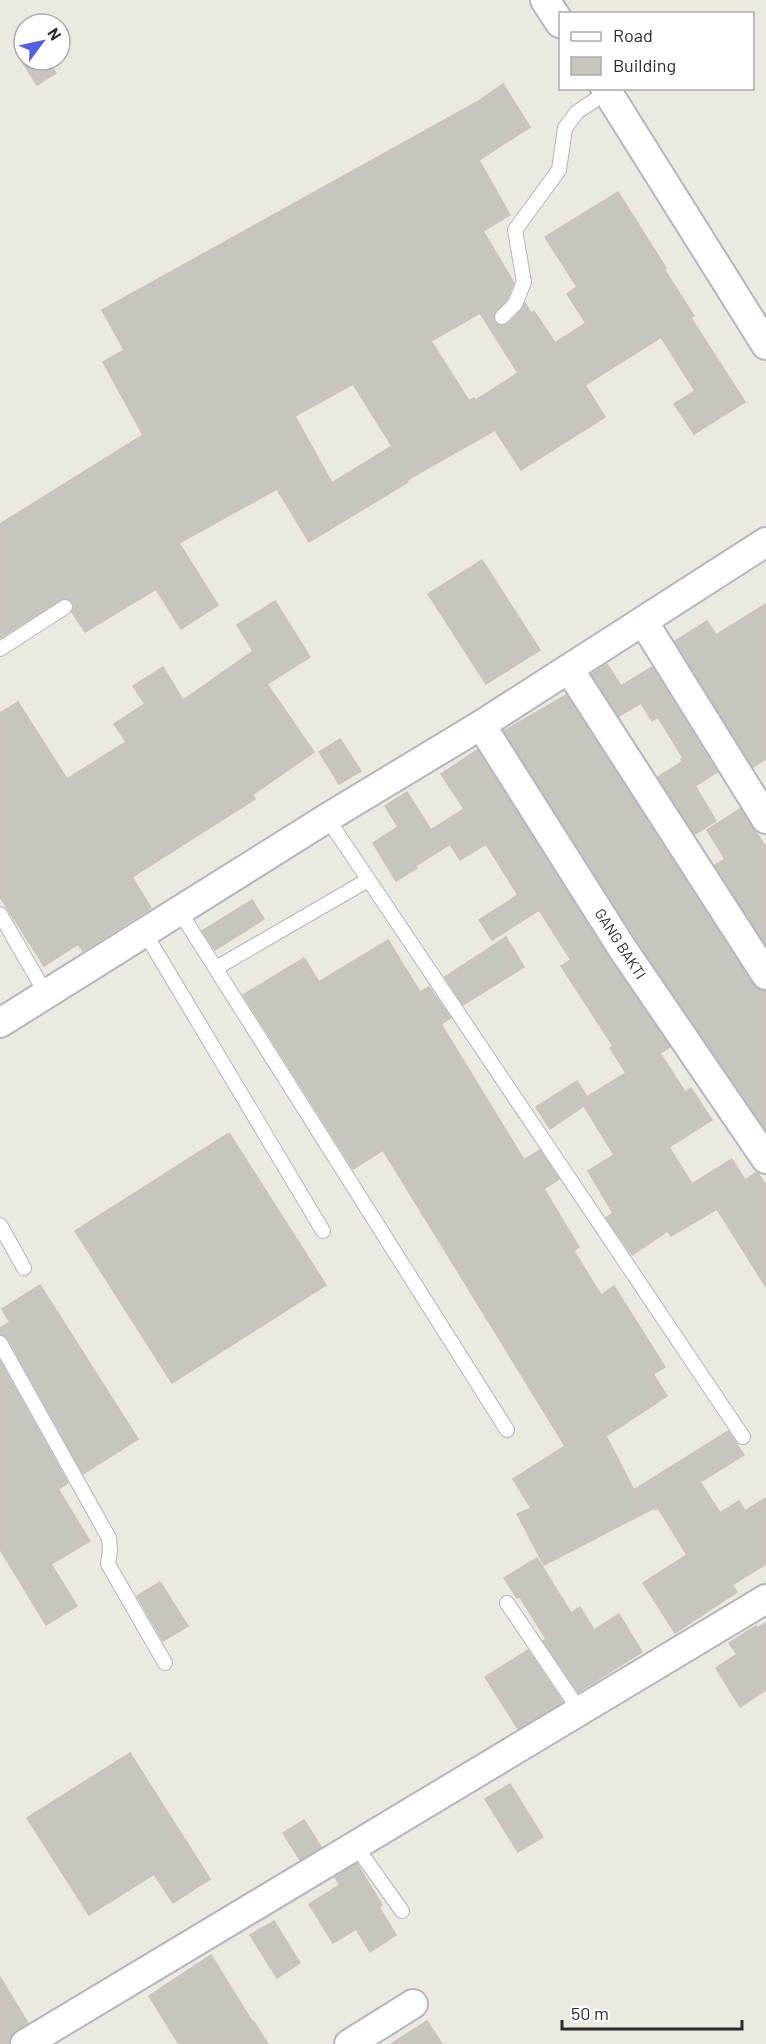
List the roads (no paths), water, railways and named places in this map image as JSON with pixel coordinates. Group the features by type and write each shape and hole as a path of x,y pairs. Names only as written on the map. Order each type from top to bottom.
{"street":[{"path":"545,0 559,19"},
{"path":"606,90 766,345"},
{"path":"0,1023 480,725 766,542"},
{"path":"643,621 766,819"},
{"path":"569,669 766,975"},
{"name":"GANG BAKTI","path":"480,725 622,948 766,1159"},
{"path":"25,2044 766,1599"},
{"path":"349,2044 413,2004"}],"lane":[{"path":"502,317 514,304 524,282 515,230 559,170 565,128 577,112 606,90"},
{"path":"0,649 65,607"},
{"path":"327,818 743,1437"},
{"path":"216,968 368,880"},
{"path":"180,912 507,1430"},
{"path":"0,914 46,994"},
{"path":"146,933 323,1231"},
{"path":"0,1225 24,1268"},
{"path":"0,1343 109,1538 108,1564 165,1663"},
{"path":"507,1603 580,1711"},
{"path":"355,1845 402,1911"}]}
